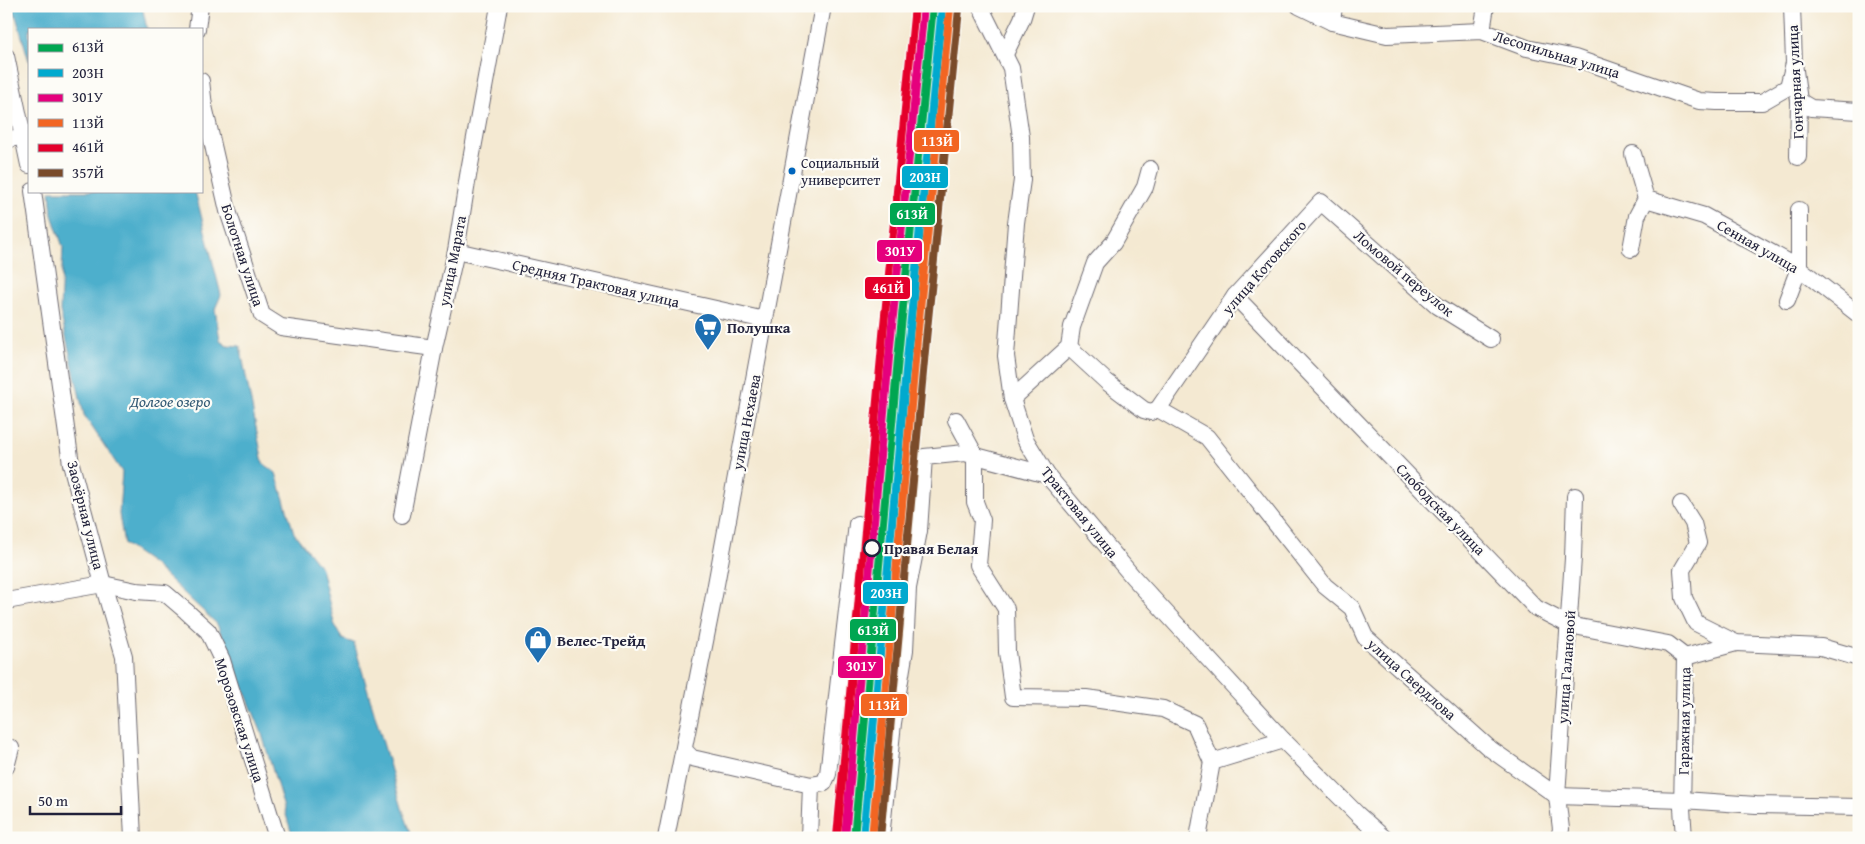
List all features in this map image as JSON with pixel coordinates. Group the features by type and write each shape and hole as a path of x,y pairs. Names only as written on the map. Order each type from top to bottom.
{"street":[{"path":"197,28 200,6"},
{"name":"улица Марата","path":"402,515 434,348 456,252 468,176 500,6"},
{"name":"улица Нехаева","path":"666,838 823,6"},
{"name":"Трактовая улица","path":"980,6 1011,68 1021,137 1022,180 1016,223 1006,356 1012,399 1025,439 1048,475 1133,577 1283,740 1357,814 1384,838"},
{"path":"1005,54 1022,19 1026,6"},
{"name":"Лесопильная улица","path":"1299,6 1333,14 1387,35 1482,31 1527,48 1584,60 1699,101 1762,102 1788,87 1794,63"},
{"path":"1482,31 1486,6"},
{"name":"Гончарная улица","path":"1792,6 1794,63 1799,101 1798,157"},
{"path":"6,56 28,159"},
{"name":"Болотная улица","path":"202,89 204,106 228,211 262,315 281,327 434,348"},
{"path":"1799,101 1811,108 1859,111"},
{"path":"6,140 24,136"},
{"path":"1631,249 1637,216 1646,199 1633,154"},
{"path":"1012,399 1069,347 1072,327 1095,263 1113,243 1145,187 1150,169"},
{"name":"Заозёрная улица","path":"33,192 72,464 124,656 133,838"},
{"name":"Сенная улица","path":"1646,199 1704,216 1798,268 1859,315"},
{"name":"улица Котовского","path":"1158,409 1235,296 1321,202"},
{"name":"Ломовой переулок","path":"1321,202 1438,306 1491,339"},
{"path":"1787,300 1798,268 1799,210"},
{"name":"Средняя Трактовая улица","path":"456,252 765,320"},
{"name":"Слободская улица","path":"1235,296 1536,608 1568,625 1668,644 1685,657"},
{"name":"улица Свердлова","path":"1069,347 1107,382 1144,410 1151,412 1158,409 1207,437 1325,586 1352,608 1365,637 1489,748 1557,796"},
{"path":"956,420 974,455 975,502 982,520 978,565 1006,609 1006,652 1013,697 1086,698 1163,709 1195,724 1212,762 1198,838"},
{"path":"881,838 893,724 905,650 908,588 920,531 924,457 964,453 1048,475"},
{"name":"улица Галановой","path":"1559,838 1561,829 1557,796 1573,558 1575,496"},
{"path":"1680,504 1693,523 1698,543 1682,570 1684,598 1696,623 1736,643 1821,647 1859,658"},
{"path":"684,750 692,758 811,785 824,784 828,774 857,524"},
{"path":"6,601 103,584"},
{"name":"Морозовская улица","path":"103,584 136,591 165,593 208,631 222,660 277,838"},
{"name":"Гаражная улица","path":"1684,838 1685,657 1736,643"},
{"path":"1212,762 1283,740"},
{"path":"6,767 11,748"},
{"path":"809,838 811,785"},
{"path":"1557,796 1683,800 1756,805 1859,807"}],"water":[{"path":"13,6 142,6 147,28 28,28 28,58"},
{"name":"Долгое озеро","path":"50,192 195,192 221,295 215,309 220,340 227,345 240,346 263,463 276,473 294,533 321,568 334,623 342,639 354,643 402,808 413,838 293,838 261,731 217,624 154,565 124,544 119,514 122,472 84,415 60,311 63,247 52,215"}],"transit line":[{"name":"461Й","path":"837,836 915,6"},
{"name":"301У","path":"845,837 891,336 924,6"},
{"name":"613Й","path":"854,838 900,337 933,6"},
{"name":"203Н","path":"863,838 909,338 942,7"},
{"name":"113Й","path":"872,838 917,339 950,8"},
{"name":"357Й","path":"880,838 959,9"}],"place":[{"name":"Социальный университет","path":"792,171"},
{"name":"Полушка","path":"708,351"},
{"name":"Правая Белая","path":"872,548"},
{"name":"Велес-Трейд","path":"538,664"}]}
